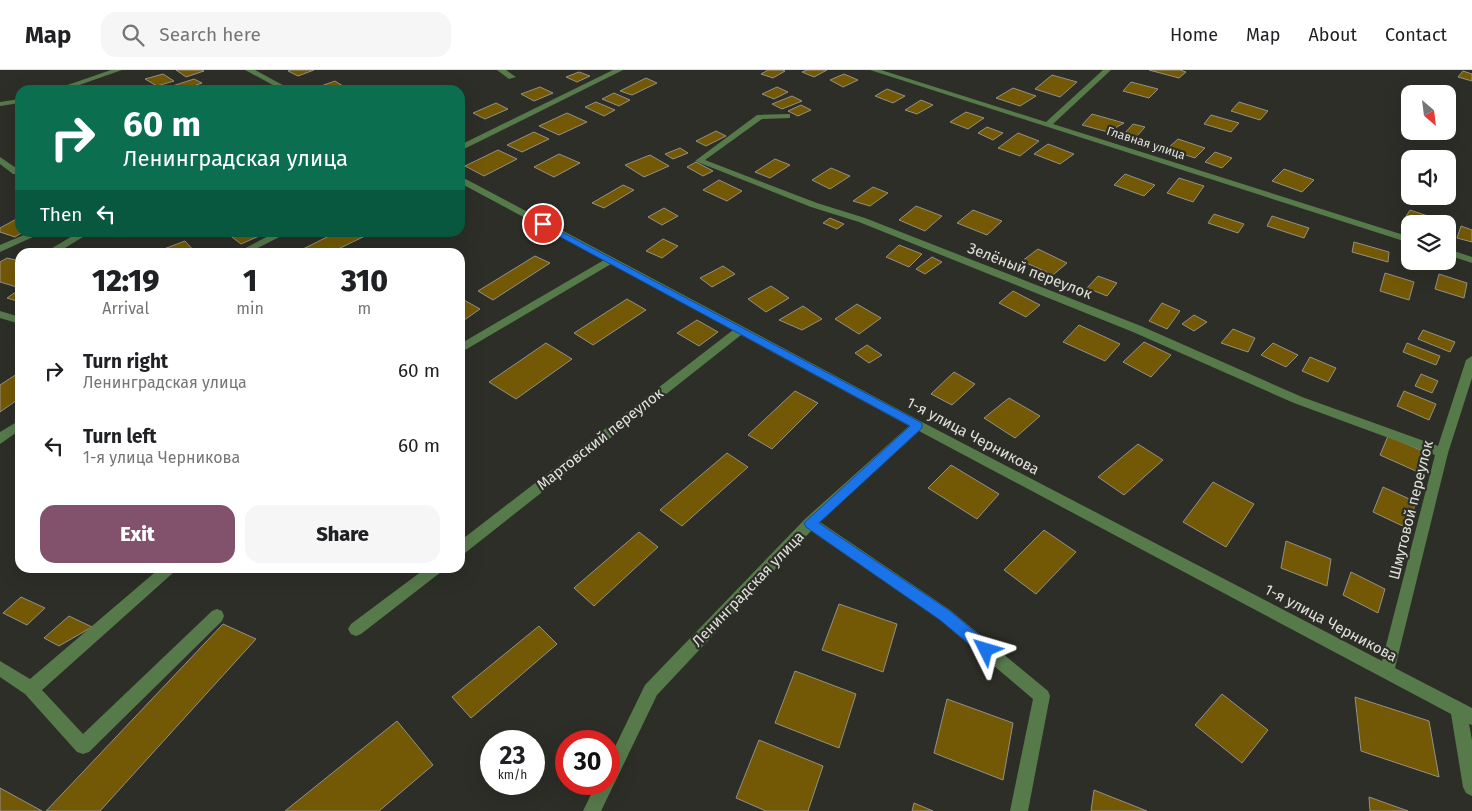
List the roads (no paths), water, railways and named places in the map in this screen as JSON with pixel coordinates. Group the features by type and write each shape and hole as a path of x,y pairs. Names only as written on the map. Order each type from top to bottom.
{"street":[{"path":"72,85 118,70"},
{"path":"249,70 278,85"},
{"path":"500,70 512,77"},
{"path":"465,146 619,70"},
{"name":"Главная улица","path":"874,70 1401,237"},
{"path":"1047,125 1107,70"},
{"path":"0,104 15,102"},
{"name":"Зелёный переулок","path":"787,116 760,117 699,161 814,205 862,220 1137,329 1298,400 1442,453"},
{"path":"0,160 15,171"},
{"name":"1-я улица Черникова","path":"465,182 918,426 1465,713"},
{"path":"0,249 28,237"},
{"path":"58,248 78,237"},
{"path":"251,248 274,237"},
{"path":"1456,255 1472,260"},
{"path":"465,345 610,261"},
{"path":"0,314 15,319"},
{"name":"Мартовский переулок","path":"465,544 740,330"},
{"name":"Шмутовой переулок","path":"1387,671 1442,453 1472,360"},
{"name":"Ленинградская улица","path":"620,755 652,690 810,523 918,426"},
{"path":"0,438 15,428"},
{"path":"810,523 945,615 1042,696 1019,811"},
{"path":"31,689 163,573"},
{"path":"356,629 429,573"},
{"path":"0,668 31,689 83,746 217,616"},
{"path":"1465,713 1472,787"},
{"path":"592,811 600,795"}]}
